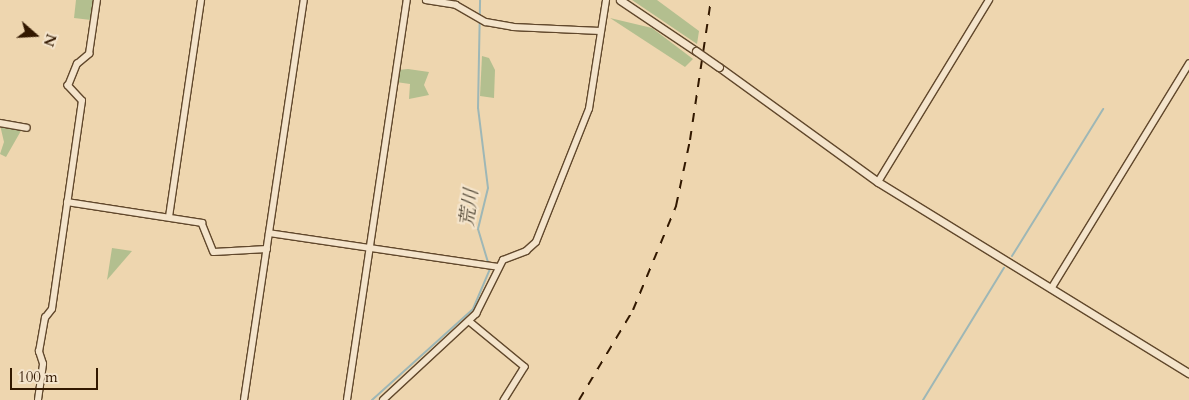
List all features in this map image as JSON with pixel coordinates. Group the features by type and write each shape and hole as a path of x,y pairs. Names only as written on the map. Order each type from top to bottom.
{"street":[{"path":"38,400 43,364 39,352 45,318 52,309 82,101 68,86 77,64 89,54 97,0"},
{"path":"169,217 201,0"},
{"path":"244,400 304,0"},
{"path":"347,400 407,0"},
{"path":"426,0 456,5 481,20 513,27 600,31"},
{"path":"383,400 476,314 493,266 531,248 540,233 589,109 606,0"},
{"path":"620,0 719,67 878,182 1189,374"},
{"path":"878,182 989,0"},
{"path":"1051,289 1189,64"},
{"path":"0,123 27,128"},
{"path":"67,202 202,223 214,252 266,249"},
{"path":"269,233 370,246 493,266"},
{"path":"469,321 525,367 504,400"}],"green space":[{"path":"76,0 95,0 91,20 74,18"},
{"path":"632,0 657,0 699,31 697,44"},
{"path":"610,18 652,28 693,59 685,67"},
{"path":"482,56 489,58 495,70 494,98 480,96"},
{"path":"408,69 429,72 424,85 429,95 409,99 410,84 396,82 398,70"},
{"path":"0,125 22,129 6,157 0,154 4,142"},
{"path":"112,248 132,251 107,280"}],"waterway":[{"name":"荒川","path":"372,400 473,309 490,269 478,229 488,188 478,108 480,0"},
{"path":"1012,256 1103,109"},
{"path":"923,400 1004,268"}],"railway":[{"path":"579,400 633,310 676,206 690,140 711,0"}]}
